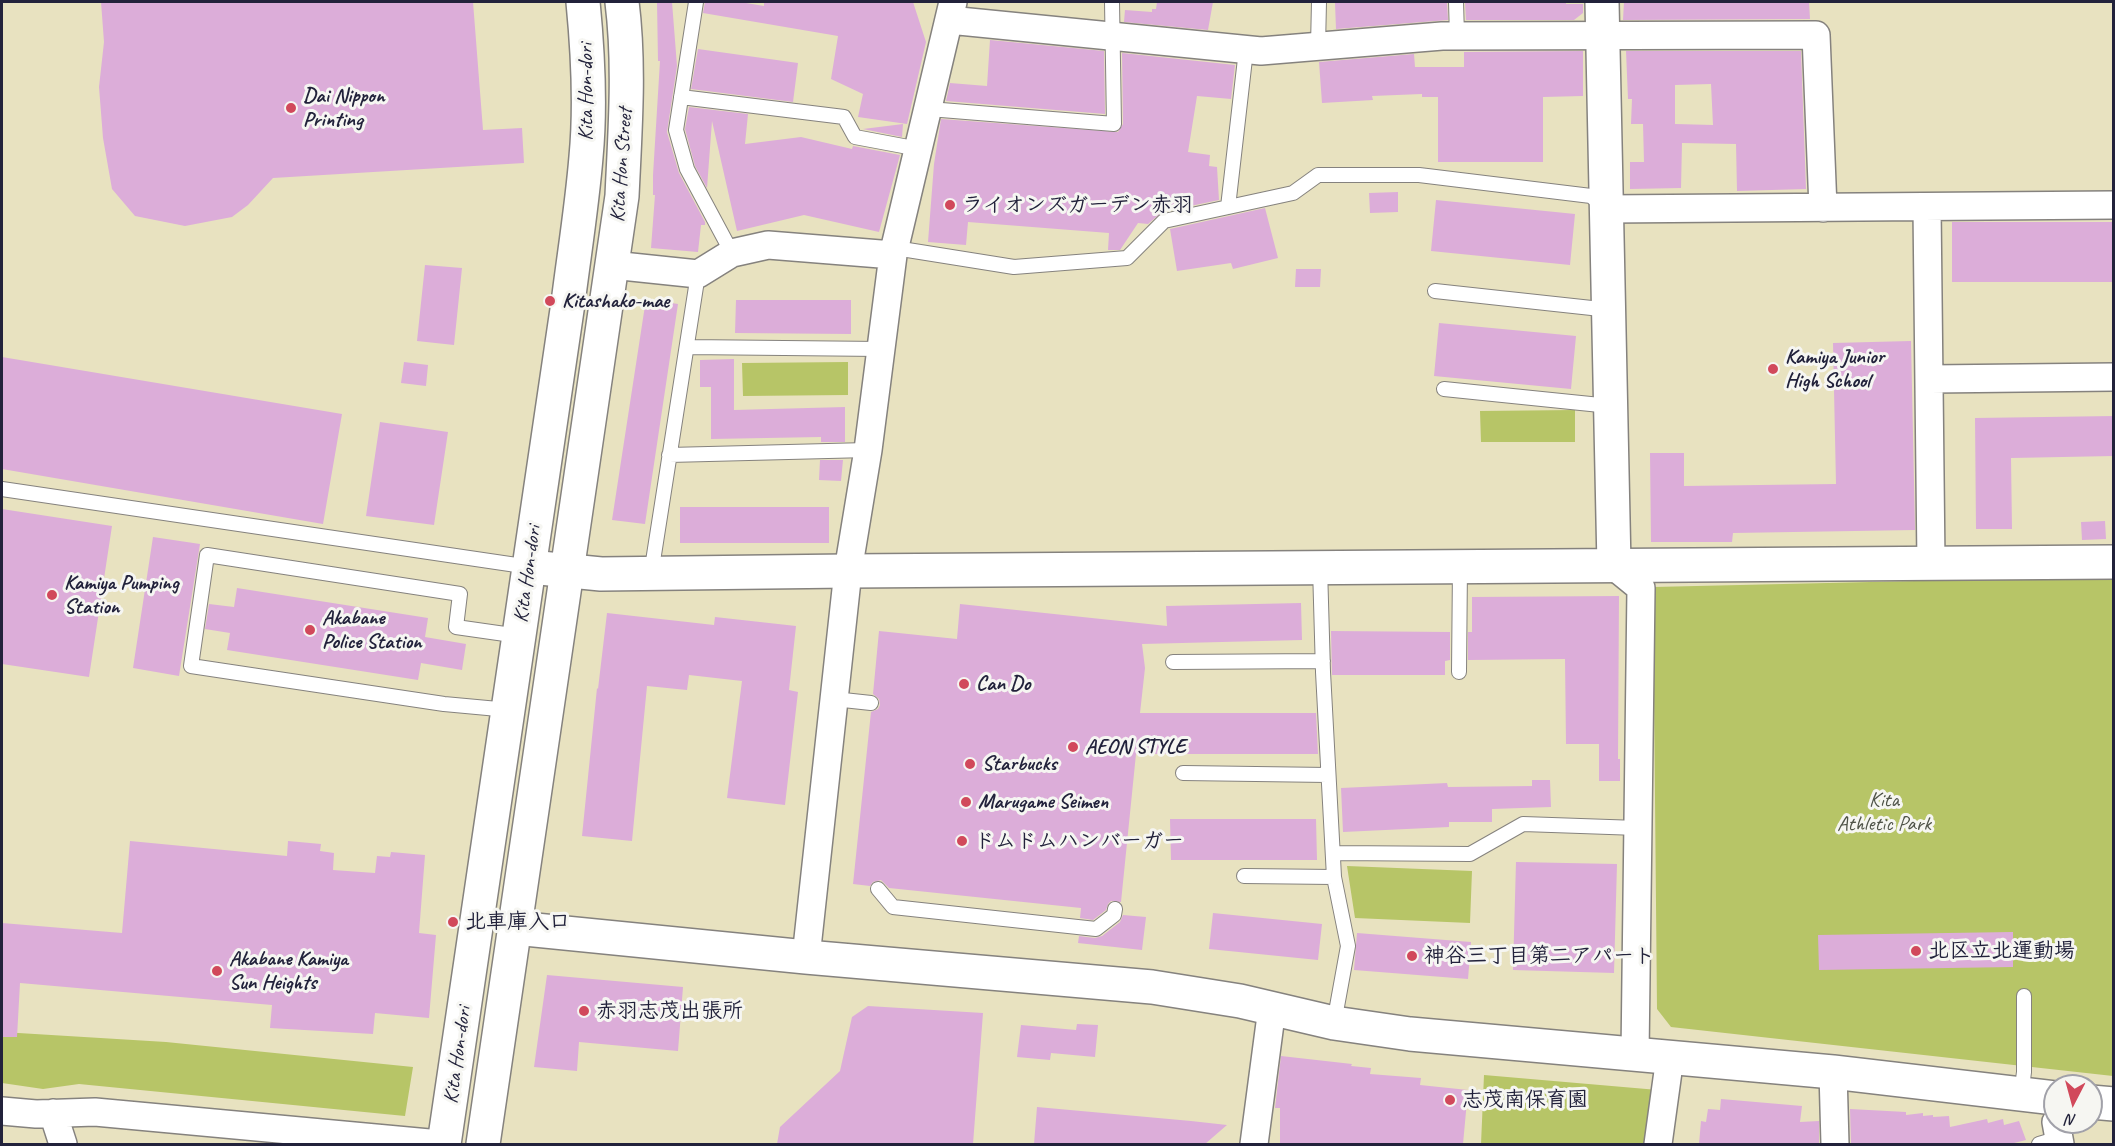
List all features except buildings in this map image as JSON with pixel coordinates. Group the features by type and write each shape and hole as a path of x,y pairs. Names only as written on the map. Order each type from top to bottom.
{"main road":[{"name":"Kita Hon-dori","path":"442,1144 509,710 568,303 586,156 588,53 583,2"},
{"name":"Kita Hon Street","path":"612,265 622,196 627,95 625,23 622,2"},
{"path":"1602,2 1614,566"},
{"name":"Kita Hon-dori","path":"483,1144 612,265"},
{"path":"530,567 601,574 651,574 2114,562"},
{"path":"515,928 806,957 1152,987 1240,1001 1334,1023 1410,1034 1833,1072 2043,1097"}],"street":[{"path":"806,957 848,571 868,450 894,252 951,11 1114,35 1261,51 1457,36 1816,35 1823,208"},
{"path":"1607,209 2114,205"},
{"path":"1927,207 1931,380 1931,564"},
{"path":"612,265 698,274 732,253 768,245 894,252"},
{"path":"1931,380 2114,377"},
{"path":"1614,566 1641,588 1635,1053"},
{"path":"1254,1144 1272,1008"},
{"path":"1658,1144 1670,1057"},
{"path":"1833,1072 1835,1144"},
{"path":"2,1111 36,1114 95,1112 442,1144"},
{"path":"53,1113 63,1144"}],"lane":[{"path":"696,2 676,130 687,169 732,253"},
{"path":"929,109 1114,124 1112,2"},
{"path":"1318,46 1319,2"},
{"path":"1456,2 1457,36"},
{"path":"1228,207 1246,50"},
{"path":"681,97 844,117 855,137 919,148"},
{"path":"894,252 1014,267 1127,258 1164,221 1293,192 1318,176 1419,175 1591,195 1607,209"},
{"path":"651,574 698,274"},
{"path":"1435,291 1610,310"},
{"path":"687,347 881,349"},
{"path":"1444,389 1612,406"},
{"path":"669,455 868,450"},
{"path":"2,489 530,567"},
{"path":"509,710 444,704 191,666 207,555 460,594 456,627 519,636"},
{"path":"1459,672 1460,566"},
{"path":"1320,567 1334,877 1348,946 1334,1023"},
{"path":"1173,662 1323,661"},
{"path":"834,699 871,703"},
{"path":"1183,773 1328,775"},
{"path":"1333,853 1470,854 1523,824 1638,828"},
{"path":"1244,876 1334,877"},
{"path":"878,889 892,906 1096,929 1114,915 1115,909"},
{"path":"2021,1095 2024,1072 2024,996"}],"green space":[{"path":"848,362 848,395 743,396 742,363"},
{"path":"1575,410 1575,442 1481,442 1480,411"},
{"name":"Kita Athletic Park","path":"2113,578 2113,1076 1671,1027 1657,1009 1653,587"},
{"path":"1347,866 1472,871 1470,923 1355,918"},
{"path":"2,1032 166,1042 413,1067 405,1116 79,1084 43,1089 2,1083"},
{"path":"1484,1075 1658,1090 1650,1144 1481,1144"}],"place":[{"name":"Dai Nippon Printing","path":"291,108"},
{"name":"ライオンズガーデン赤羽","path":"950,205"},
{"name":"Kitashako-mae","path":"550,301"},
{"name":"Kamiya Junior High School","path":"1773,369"},
{"name":"Kamiya Pumping Station","path":"52,595"},
{"name":"Akabane Police Station","path":"310,630"},
{"name":"Can Do","path":"964,684"},
{"name":"AEON STYLE","path":"1073,747"},
{"name":"Starbucks","path":"970,764"},
{"name":"Marugame Seimen","path":"966,802"},
{"name":"ドムドムハンバーガー","path":"962,841"},
{"name":"北車庫入口","path":"453,922"},
{"name":"北区立北運動場","path":"1916,951"},
{"name":"神谷三丁目第二アパート","path":"1412,956"},
{"name":"Akabane Kamiya Sun Heights","path":"217,971"},
{"name":"赤羽志茂出張所","path":"584,1011"},
{"name":"志茂南保育園","path":"1450,1100"}]}
